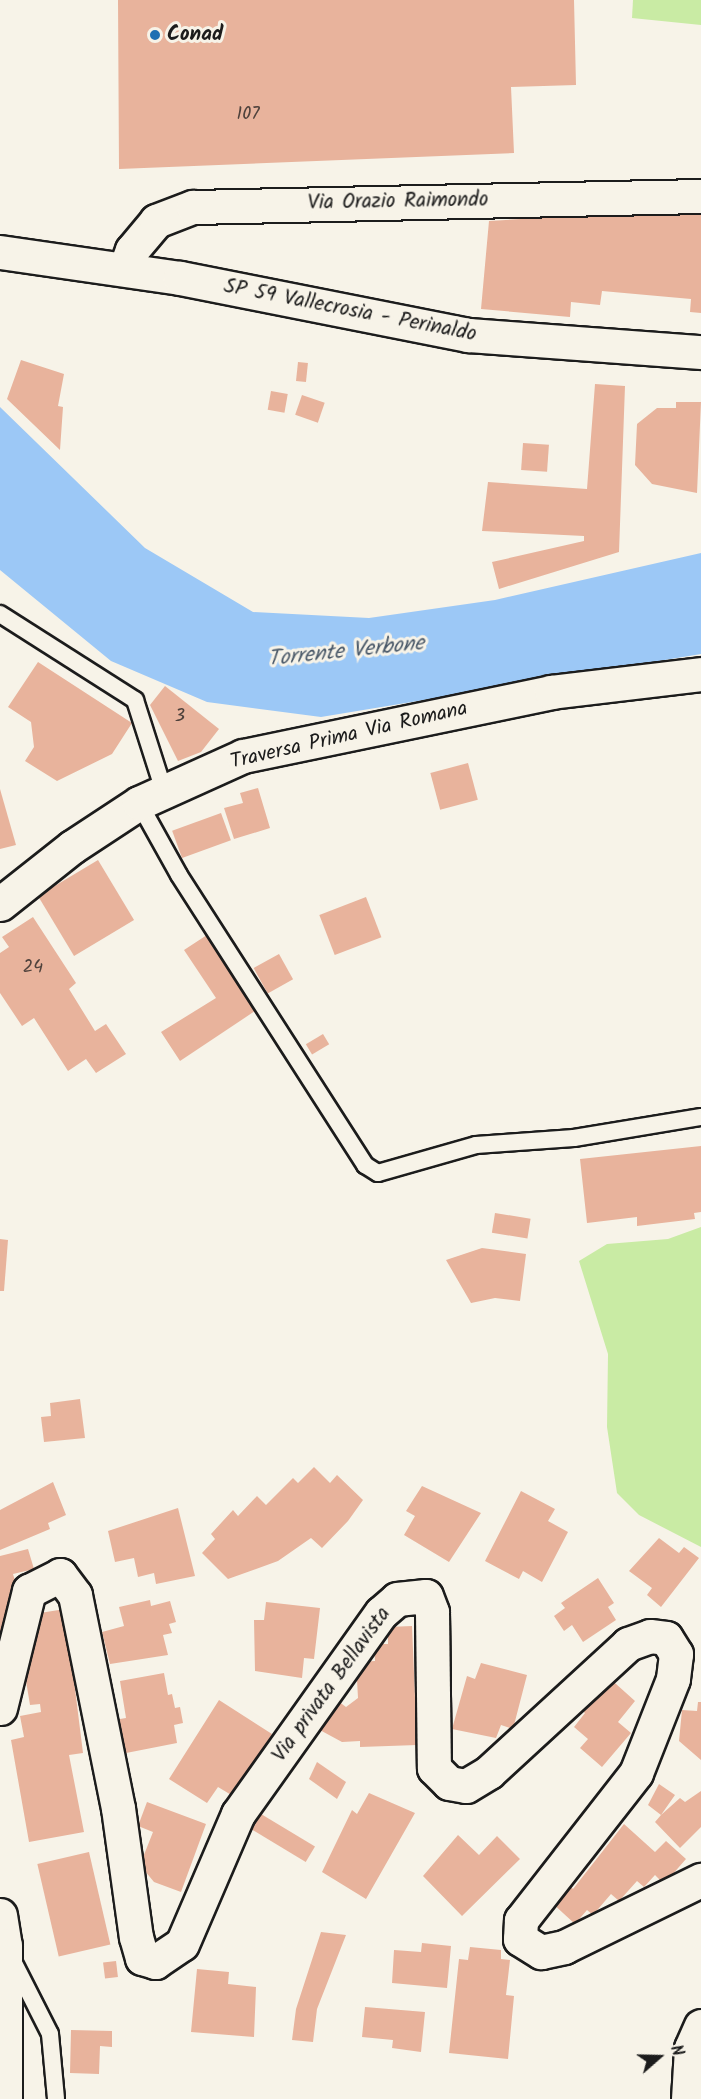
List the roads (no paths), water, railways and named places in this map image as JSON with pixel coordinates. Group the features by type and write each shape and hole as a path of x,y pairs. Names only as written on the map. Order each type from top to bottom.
{"street":[{"name":"Via Orazio Raimondo","path":"125,269 132,250 156,221 193,207 701,196"},
{"name":"SP 59 Vallecrosia - Perinaldo","path":"0,252 125,269 468,335 701,352"},
{"name":"Traversa Prima Via Romana","path":"0,904 72,847 152,797 243,756 551,692 701,674"},
{"name":"Via privata Bellavista","path":"0,1708 29,1591 60,1575 75,1595 118,1808 136,1937 142,1958 154,1962 182,1944 238,1814 381,1613 397,1599 426,1596 432,1612 434,1768 449,1783 466,1786 489,1772 628,1644 650,1636 666,1638 676,1654 673,1679 636,1773 521,1920 520,1939 541,1952 564,1947 700,1880"},
{"path":"3,1930 5,2099"},
{"path":"688,2099 691,2048 701,2026"}],"lane":[{"path":"0,614 135,700 152,797 192,896 275,1017 365,1165 378,1173 476,1145 574,1138 701,1116"},
{"path":"3,1930 50,2034 56,2099"}],"water":[{"name":"Torrente Verbone","path":"0,407 145,548 253,612 369,618 495,600 701,553 701,654 321,717 207,702 111,661 0,570"}],"place":[{"name":"Conad","path":"155,35"}]}
